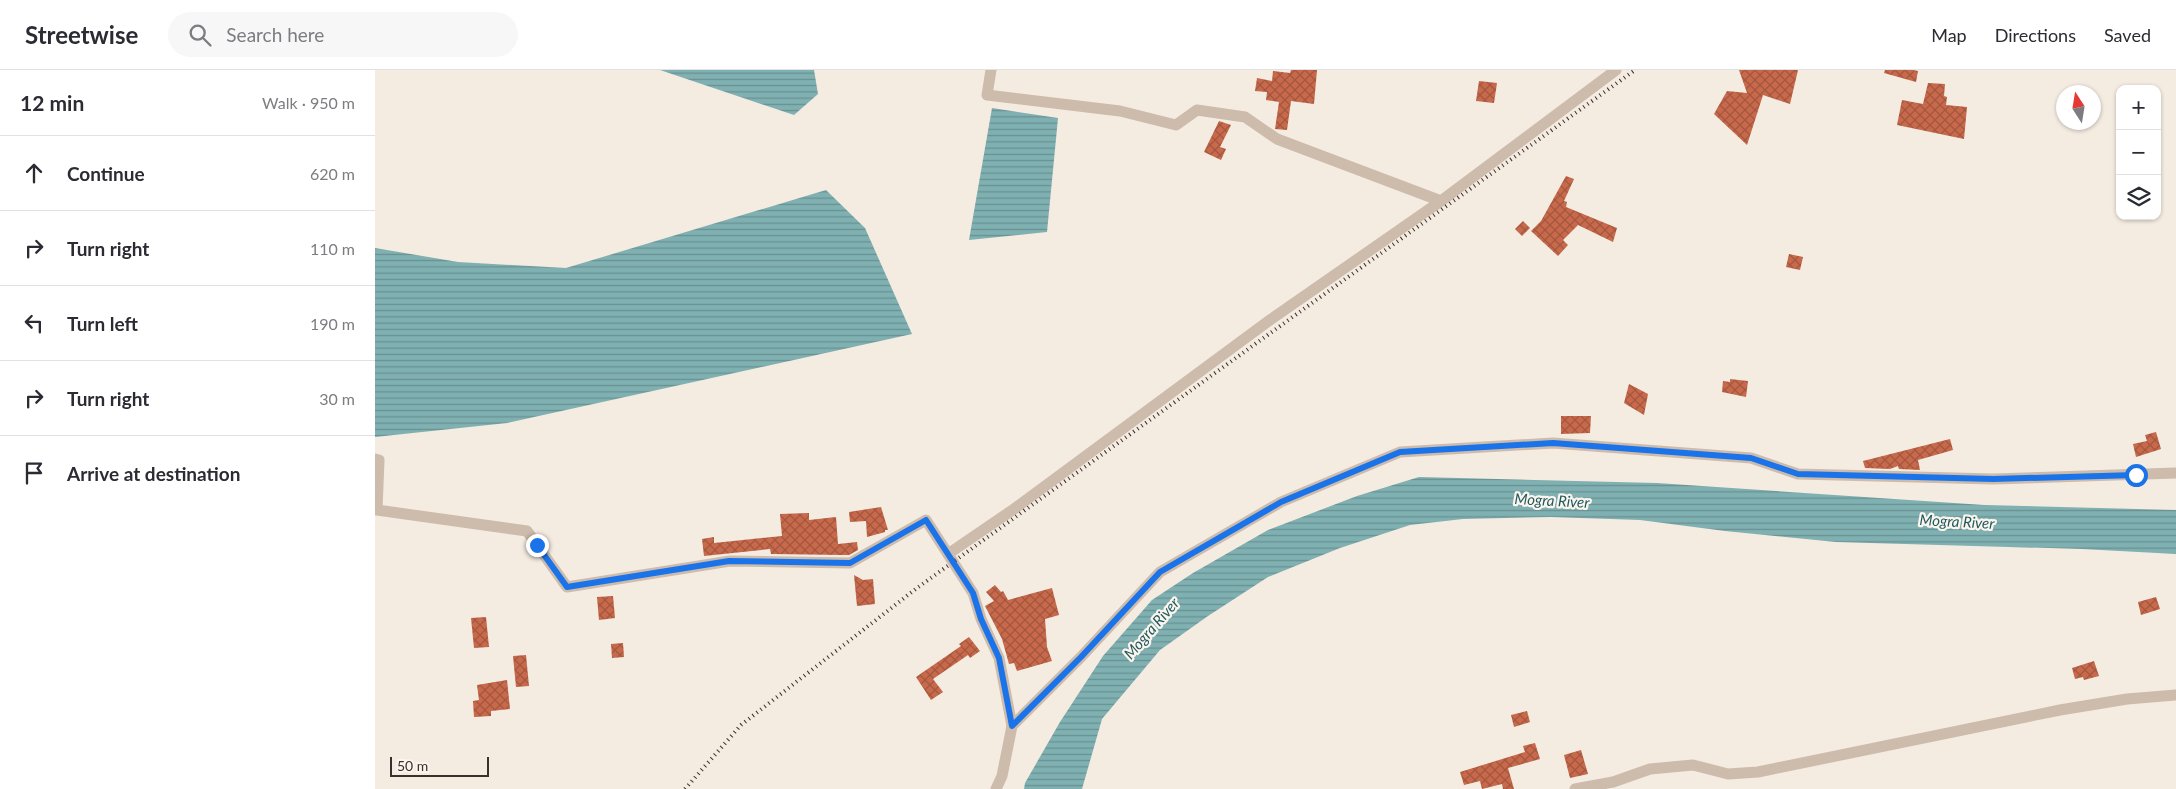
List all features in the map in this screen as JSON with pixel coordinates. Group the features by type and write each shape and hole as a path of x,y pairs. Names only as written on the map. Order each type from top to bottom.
{"street":[{"path":"991,70 987,96 1121,111 1175,125 1197,110 1245,117 1277,139 1441,201"},
{"path":"948,554 1014,509 1270,320 1441,201 1616,70"},
{"path":"1012,726 1081,657 1160,572 1281,502 1400,452 1553,443 1751,458 1798,474 1993,479 2176,473"},
{"path":"375,459 379,460 377,510 527,531 567,587 729,561 850,563 926,520 973,593 981,619 999,658 1012,726 1001,776 996,789"},
{"path":"1575,789 1613,782 1650,769 1693,764 1728,774 1758,772 2060,710 2127,699 2176,695"}],"water":[{"path":"660,70 814,70 818,94 794,115"},
{"path":"992,108 1058,118 1047,232 969,240"},
{"path":"826,190 865,228 912,334 507,423 375,437 375,248 458,262 566,268"},
{"name":"Mogra River","path":"1419,477 1657,483 1984,505 2176,510 2176,554 2082,549 1836,542 1640,520 1551,517 1463,519 1410,525 1340,548 1268,577 1208,616 1160,650 1102,719 1082,789 1024,789 1025,783 1060,722 1103,656 1152,600 1193,573 1268,530 1357,496"}],"building":[{"path":"1291,70 1317,70 1314,104 1291,101 1287,130 1275,129 1279,102 1266,100 1267,92 1255,91 1257,78 1272,81 1273,71 1290,73"},
{"path":"1739,70 1798,70 1790,104 1763,95 1747,145 1714,114 1727,91 1747,93"},
{"path":"1885,70 1918,71 1916,82 1884,73"},
{"path":"1479,81 1497,83 1494,103 1476,101"},
{"path":"1928,83 1945,84 1944,96 1947,97 1946,105 1967,107 1964,139 1897,125 1902,100 1923,104"},
{"path":"1219,121 1231,125 1220,147 1226,149 1221,160 1204,152"},
{"path":"1566,176 1574,179 1564,201 1567,202 1566,207 1617,228 1613,242 1578,225 1563,240 1568,245 1558,256 1531,231 1541,221"},
{"path":"1523,221 1530,228 1522,236 1515,229"},
{"path":"1789,254 1803,257 1800,270 1786,267"},
{"path":"1730,379 1748,381 1746,397 1722,392 1723,381 1730,382"},
{"path":"1629,384 1648,394 1644,415 1624,403"},
{"path":"1561,416 1591,416 1590,433 1561,434"},
{"path":"2156,432 2161,449 2136,457 2133,444 2147,441 2145,435"},
{"path":"1950,439 1953,450 1918,460 1920,470 1899,469 1898,466 1890,469 1865,468 1863,461"},
{"path":"881,507 888,530 885,530 885,532 867,537 866,521 850,522 849,512"},
{"path":"809,513 809,520 836,517 838,544 857,542 858,550 849,555 771,554 770,549 704,556 702,539 714,537 714,543 782,536 780,514"},
{"path":"854,575 863,580 873,579 875,604 857,606"},
{"path":"995,585 1001,592 1003,591 1008,600 1052,588 1059,615 1045,619 1047,647 1052,661 1017,671 1014,663 1009,664 1002,639 985,606 994,601 986,592"},
{"path":"613,596 615,618 599,620 597,597"},
{"path":"2156,597 2160,609 2141,615 2138,602"},
{"path":"486,617 489,647 474,648 471,618"},
{"path":"969,637 980,651 970,658 968,655 933,679 943,692 931,700 916,677 961,646 959,644"},
{"path":"623,643 624,657 612,658 611,644"},
{"path":"526,655 529,686 516,687 513,656"},
{"path":"2094,661 2099,676 2084,680 2083,677 2075,679 2072,668"},
{"path":"507,680 510,709 491,711 491,716 474,717 473,701 479,700 477,685"},
{"path":"1527,711 1530,722 1514,727 1511,715"},
{"path":"1535,743 1540,759 1508,768 1514,789 1503,789 1502,784 1482,789 1480,781 1464,785 1460,772 1525,752 1523,746"},
{"path":"1581,750 1588,774 1570,778 1564,755"}],"railway":[{"path":"685,789 741,725 917,588 1635,70"}],"route":[{"path":"537,545 567,587 729,561 850,563 926,520 973,593 981,619 999,658 1012,726 1081,657 1160,572 1281,502 1400,452 1553,443 1751,458 1798,474 1993,479 2136,475"}]}
